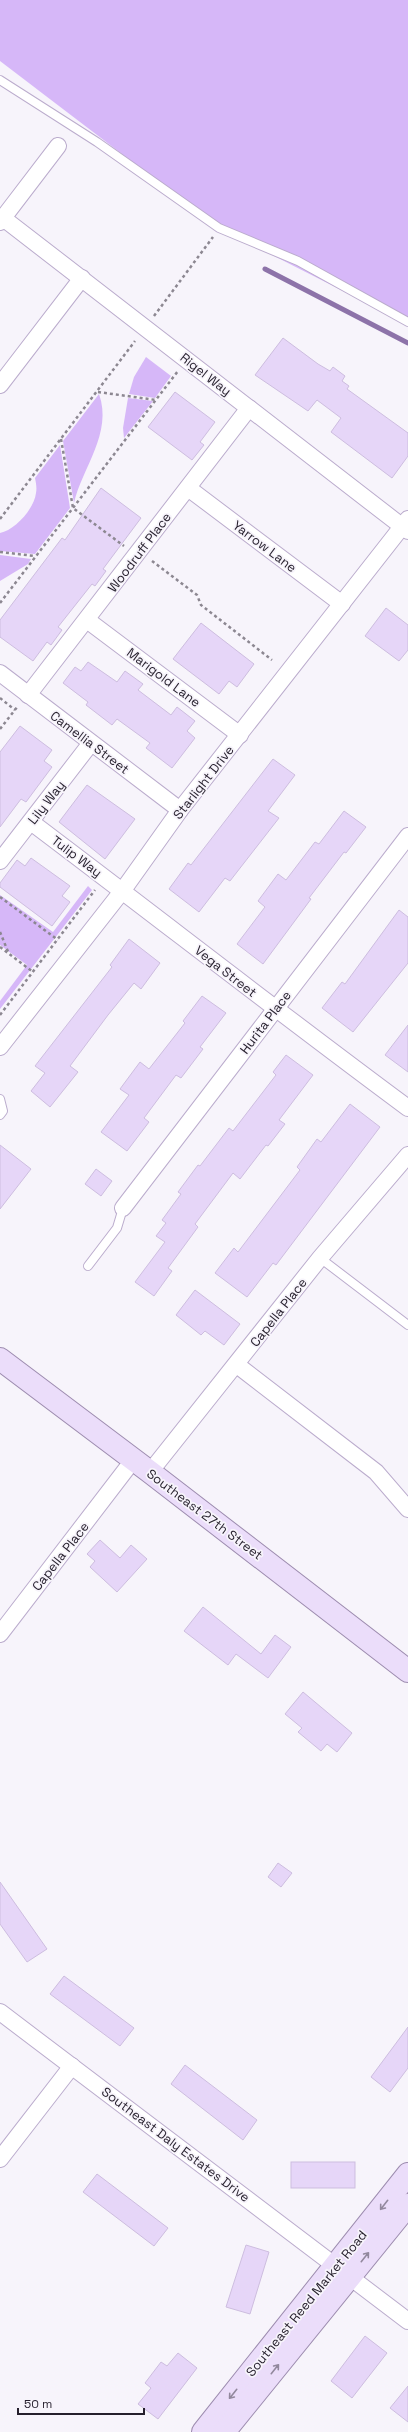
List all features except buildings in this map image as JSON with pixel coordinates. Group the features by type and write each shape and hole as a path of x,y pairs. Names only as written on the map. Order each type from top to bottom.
{"main road":[{"name":"Southeast 27th Street","path":"0,1360 142,1465 408,1671"},
{"name":"Southeast Reed Market Road","path":"224,2432 344,2270 408,2174"},
{"name":"Southeast Reed Market Road","path":"203,2432 344,2270 408,2205"}],"street":[{"path":"1,220 58,146"},
{"name":"Rigel Way","path":"1,220 82,278 249,408 406,525"},
{"path":"0,385 82,278"},
{"name":"Woodruff Place","path":"28,695 249,408"},
{"name":"Yarrow Lane","path":"188,488 342,604"},
{"name":"Starlight Drive","path":"0,1047 123,890 180,810 406,525"},
{"name":"Marigold Lane","path":"87,620 240,734"},
{"name":"Camellia Street","path":"0,673 180,810"},
{"name":"Lily Way","path":"0,861 91,743"},
{"name":"Tulip Way","path":"31,822 123,890"},
{"name":"Hurita Place","path":"123,1208 408,836"},
{"name":"Vega Street","path":"123,890 275,1010 408,1108"},
{"name":"Capella Place","path":"0,1634 142,1465 237,1365 320,1258 408,1155"},
{"path":"237,1365 376,1472 408,1509"},
{"name":"Southeast Daly Estates Drive","path":"0,2012 344,2270 408,2321"},
{"path":"0,2159 72,2066"}],"lane":[{"path":"0,80 97,142 220,228 298,261 408,322"},
{"path":"0,1099 3,1111 0,1115"},
{"path":"88,1266 117,1228 123,1208"},
{"path":"320,1258 408,1325"}],"path":[{"path":"0,519 220,228"},
{"path":"0,602 187,359"},
{"path":"97,392 156,400"},
{"path":"0,552 35,556"},
{"path":"0,729 28,695"},
{"path":"0,698 15,710"},
{"path":"0,1015 105,878"},
{"path":"0,897 57,940 72,954"},
{"path":"0,932 10,955"},
{"path":"0,947 33,972"}],"shaded area":[{"path":"0,0 408,0 408,324 219,228 0,61"},
{"path":"146,357 171,376 155,398 129,394 134,377"},
{"path":"99,394 102,408 102,423 95,450 74,503 63,441"},
{"path":"128,398 153,401 124,438 123,428"},
{"path":"60,445 70,508 35,554 0,551 0,533 12,528 28,512 32,506 36,493 35,478"},
{"path":"0,555 31,559 28,564 0,581"},
{"path":"88,886 92,890 0,1009 0,1001 27,965 0,945 0,895 53,932"}],"waterway":[{"path":"265,269 408,343"}]}
